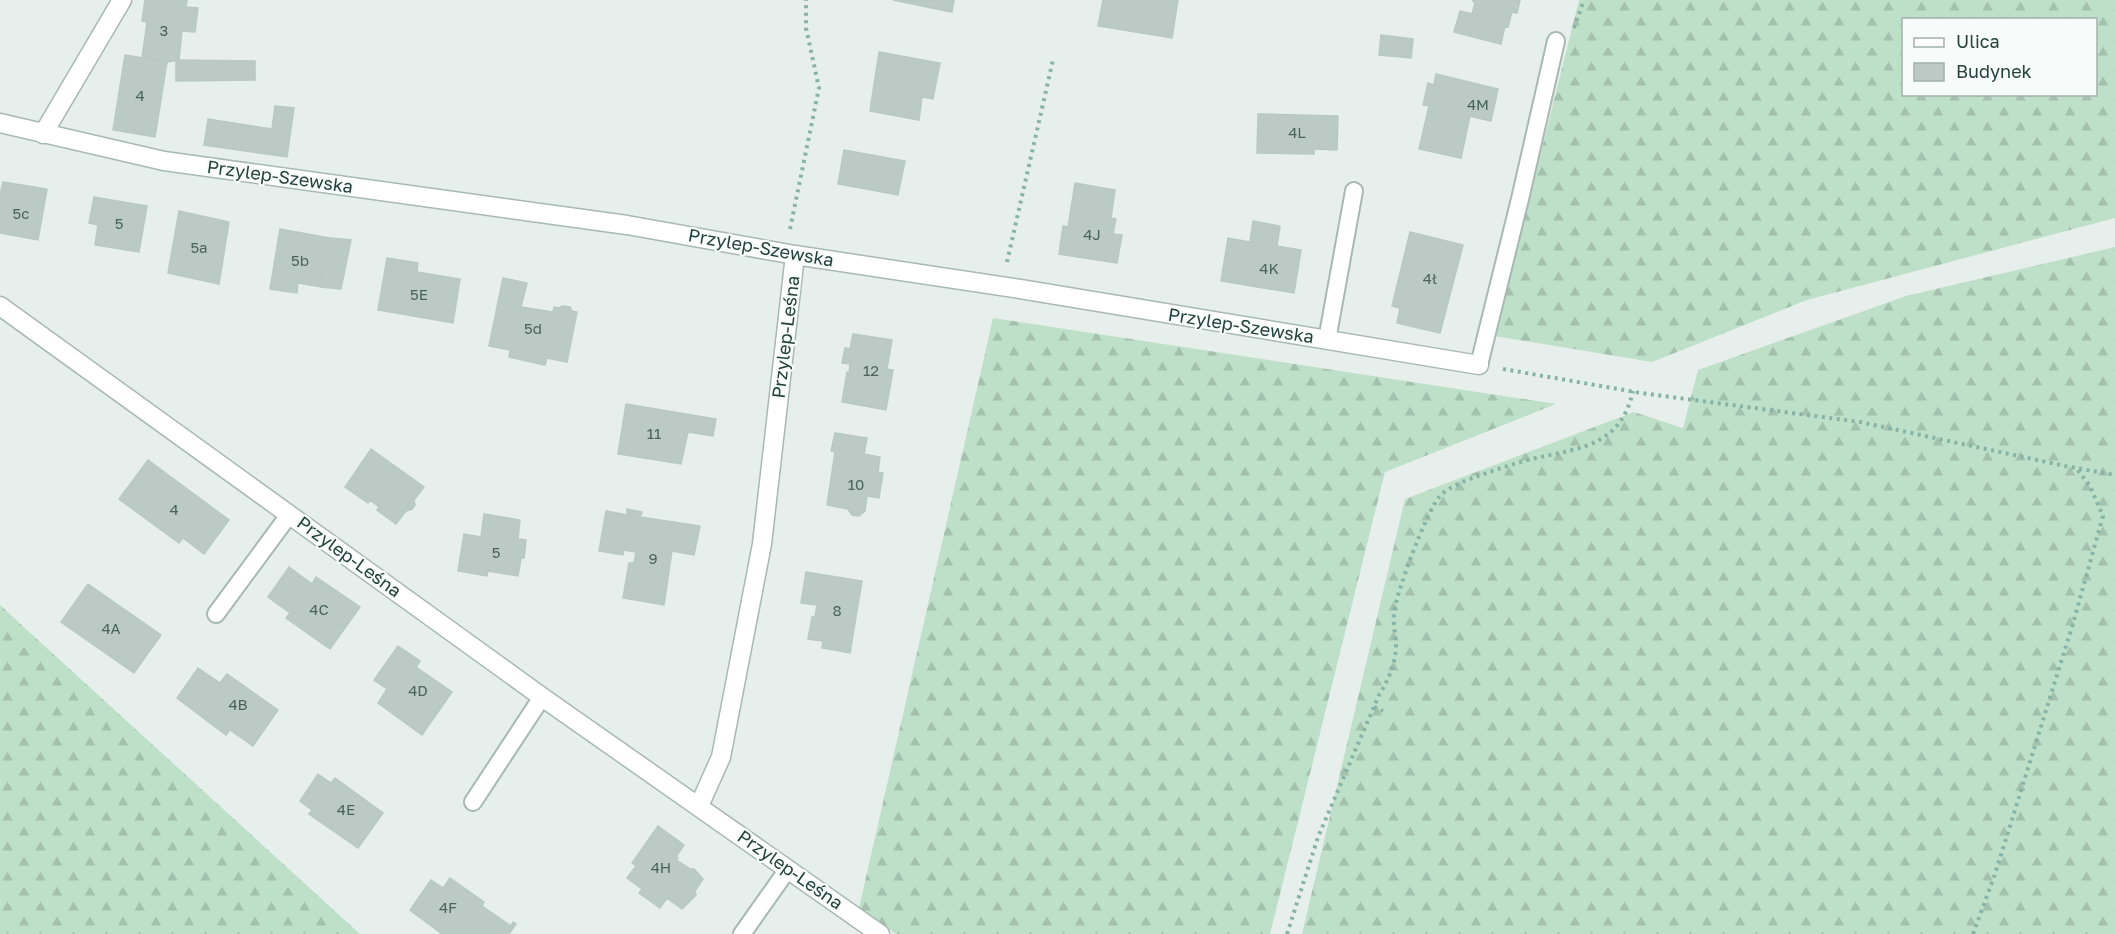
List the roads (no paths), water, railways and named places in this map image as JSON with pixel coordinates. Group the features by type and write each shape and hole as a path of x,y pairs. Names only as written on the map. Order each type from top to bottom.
{"street":[{"path":"43,134 122,0"},
{"name":"Przylep-Szewska","path":"0,123 164,160 627,225 789,254 1479,365"},
{"name":"Przylep-Leśna","path":"699,806 721,757 762,544 789,254"},
{"name":"Przylep-Leśna","path":"0,306 542,696 880,934"}],"lane":[{"path":"1479,365 1556,41"},
{"path":"1327,340 1354,191"},
{"path":"216,614 290,515"},
{"path":"472,802 542,696"},
{"path":"742,934 788,869"}]}
